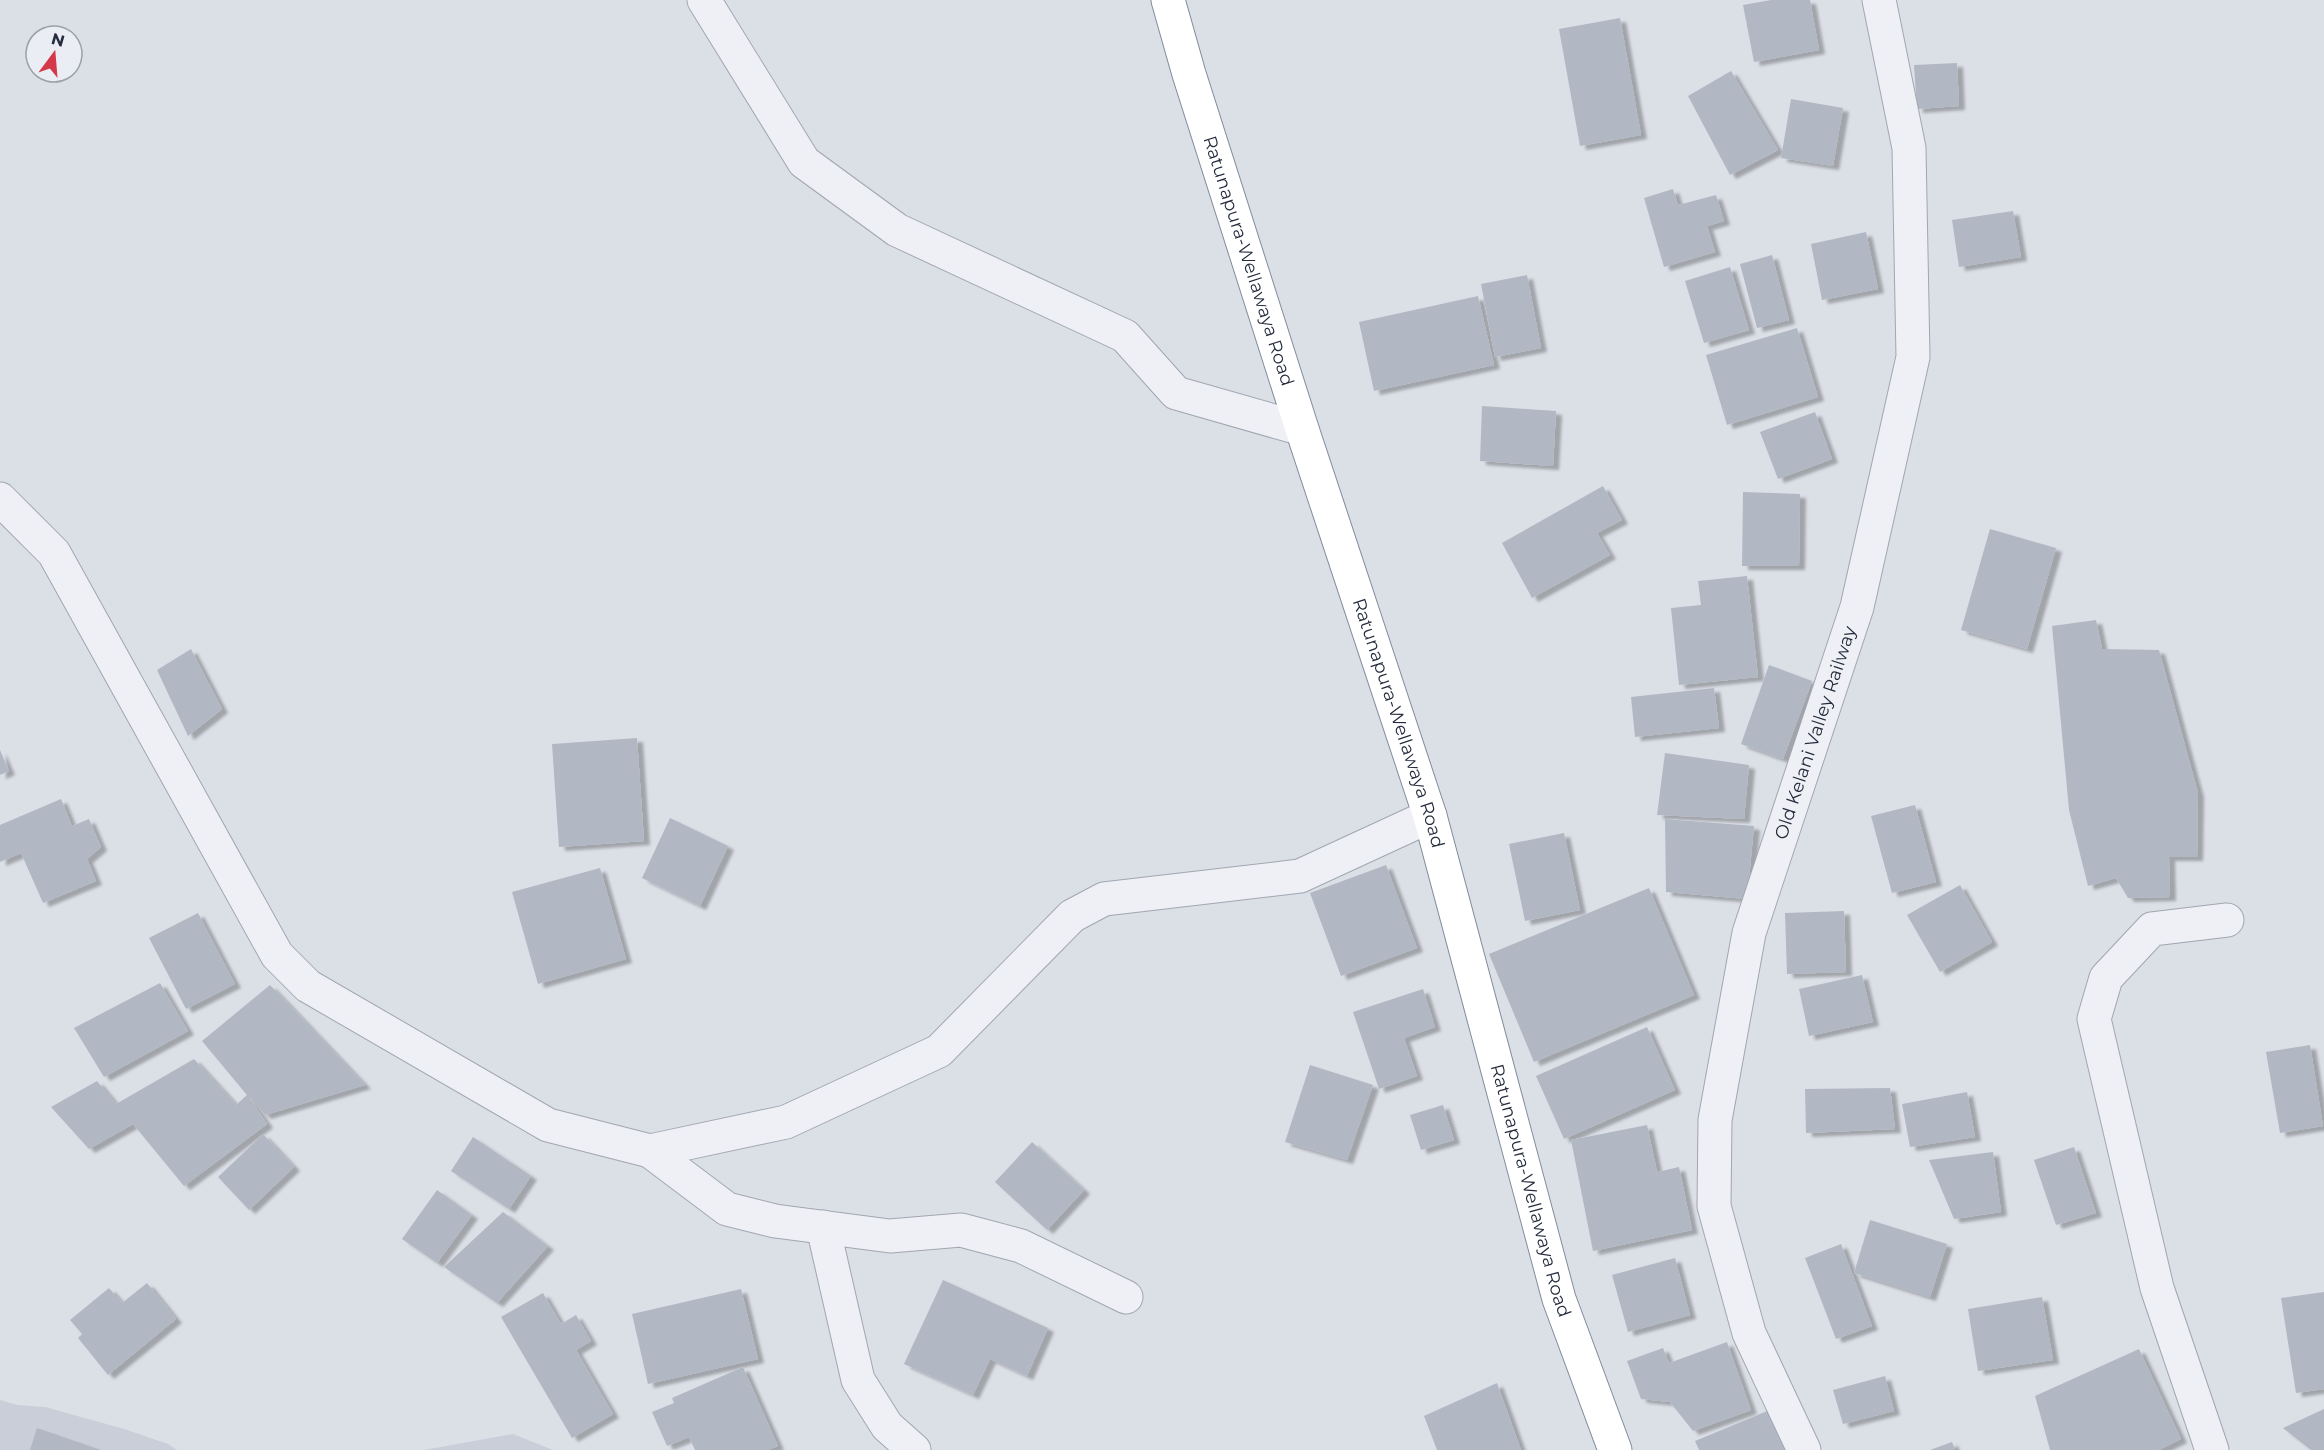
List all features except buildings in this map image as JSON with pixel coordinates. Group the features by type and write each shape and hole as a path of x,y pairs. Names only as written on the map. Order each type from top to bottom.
{"highway":[{"name":"Ratunapura-Wellawaya Road","path":"1168,0 1189,74 1302,429 1430,816 1559,1299 1615,1450"}],"street":[{"path":"704,0 804,162 897,230 1125,336 1176,393 1302,429"},
{"name":"Old Kelani Valley Railway","path":"1804,1450 1749,1334 1714,1206 1715,1120 1749,933 1857,607 1913,357 1909,148 1879,0"},
{"path":"0,500 54,553 277,955 308,986 548,1125 650,1151 727,1209 775,1221 890,1236 961,1230 1020,1246 1126,1297"},
{"path":"650,1151 786,1122 939,1051 1072,916 1104,899 1300,876 1430,816"},
{"path":"2212,1450 2157,1288 2094,1018 2106,978 2152,929 2227,920"},
{"path":"823,1227 858,1380 887,1426 914,1450"}],"shaded area":[{"path":"0,1400 17,1405 45,1407 124,1429 168,1444 177,1450 0,1450"},
{"path":"513,1434 553,1450 424,1450"}]}
